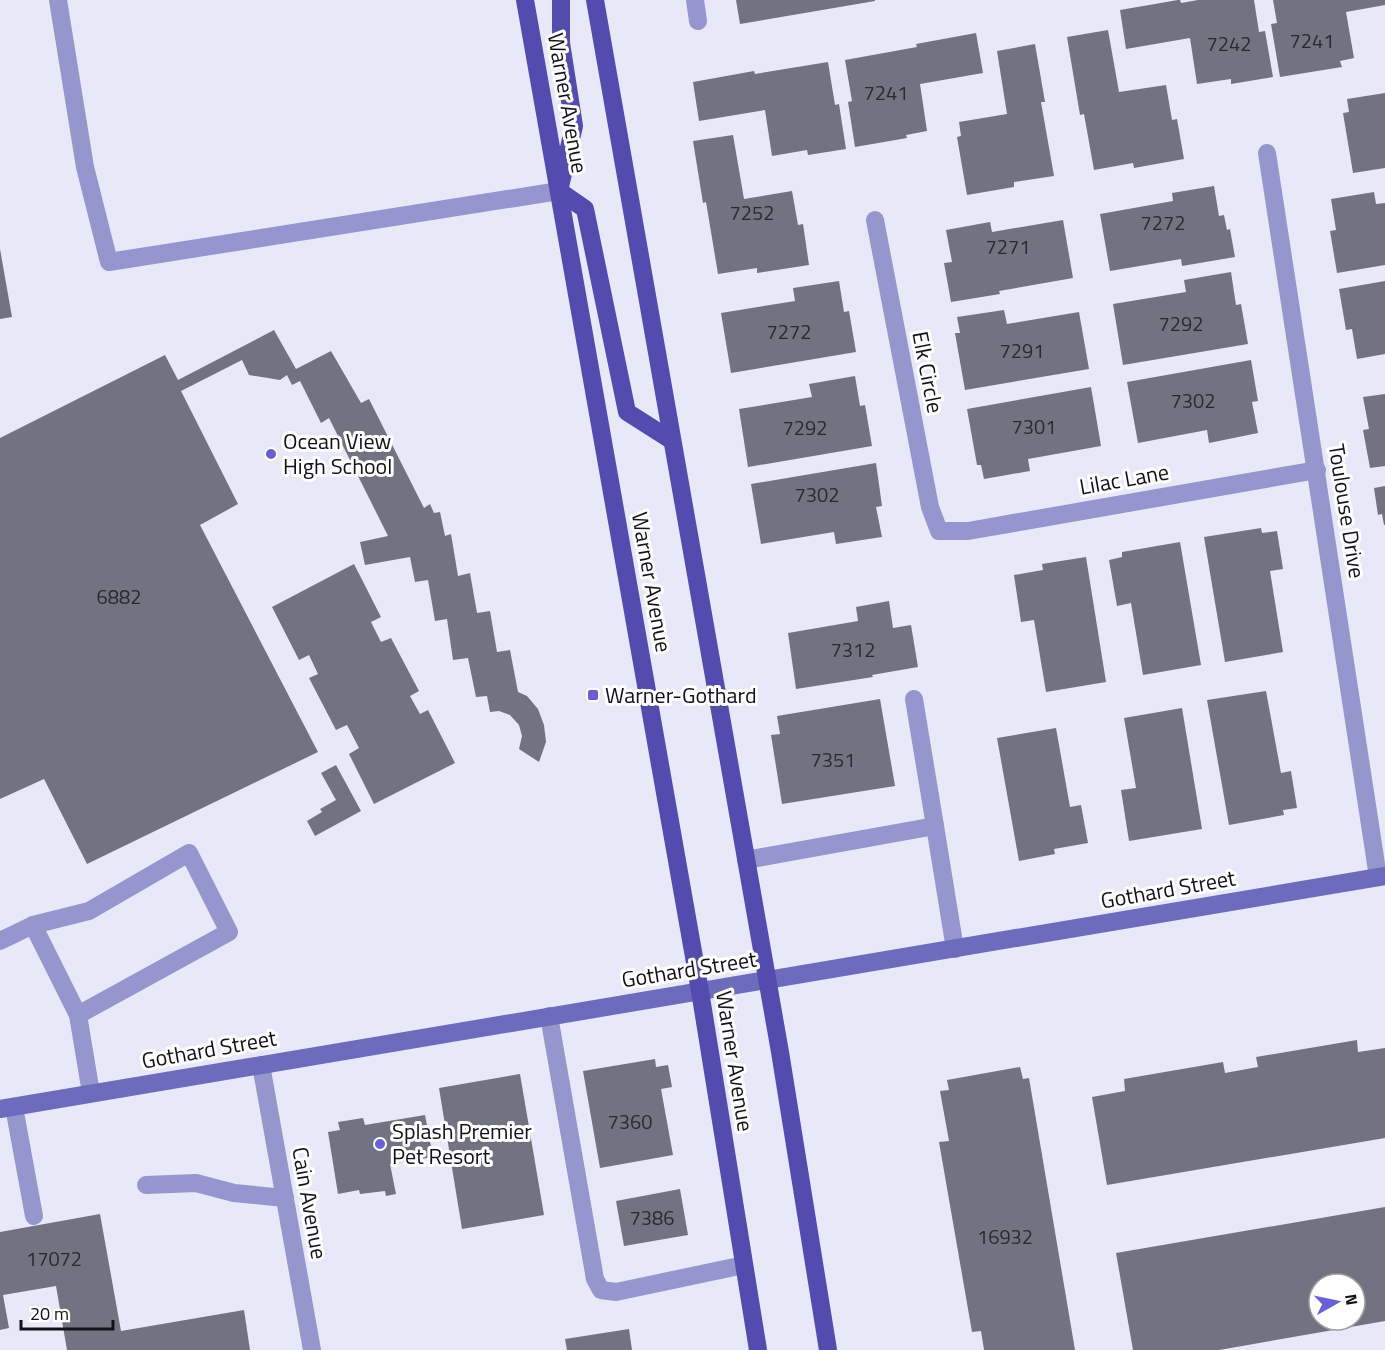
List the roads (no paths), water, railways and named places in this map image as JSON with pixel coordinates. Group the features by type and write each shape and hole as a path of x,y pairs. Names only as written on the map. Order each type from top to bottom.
{"main road":[{"name":"Warner Avenue","path":"525,0 699,991 758,1350"},
{"path":"529,19 534,0"},
{"path":"561,0 561,44 574,126 559,191 585,209 627,412 671,440"},
{"name":"Warner Avenue","path":"595,0 767,981 828,1350"}],"street":[{"path":"58,0 85,167 110,262 559,191"},
{"path":"695,0 698,21"},
{"name":"Toulouse Drive","path":"1267,153 1382,877"},
{"name":"Elk Circle","path":"875,220 930,507 939,531"},
{"name":"Lilac Lane","path":"939,531 968,531 1317,470"},
{"path":"914,699 955,949"},
{"path":"746,860 935,826"},
{"path":"0,941 33,925 89,911 189,853 229,932 78,1015"},
{"name":"Gothard Street","path":"7,1108 1382,877"},
{"path":"33,925 78,1015 91,1093"},
{"path":"549,1016 595,1279 601,1290 616,1292 744,1265"},
{"name":"Cain Avenue","path":"261,1065 312,1350"},
{"path":"7,1108 34,1216"},
{"path":"146,1185 196,1183 234,1192 285,1198"}],"place":[{"name":"Ocean View High School","path":"271,454"},
{"name":"Warner-Gothard","path":"593,695"},
{"name":"Splash Premier Pet Resort","path":"380,1144"}]}
